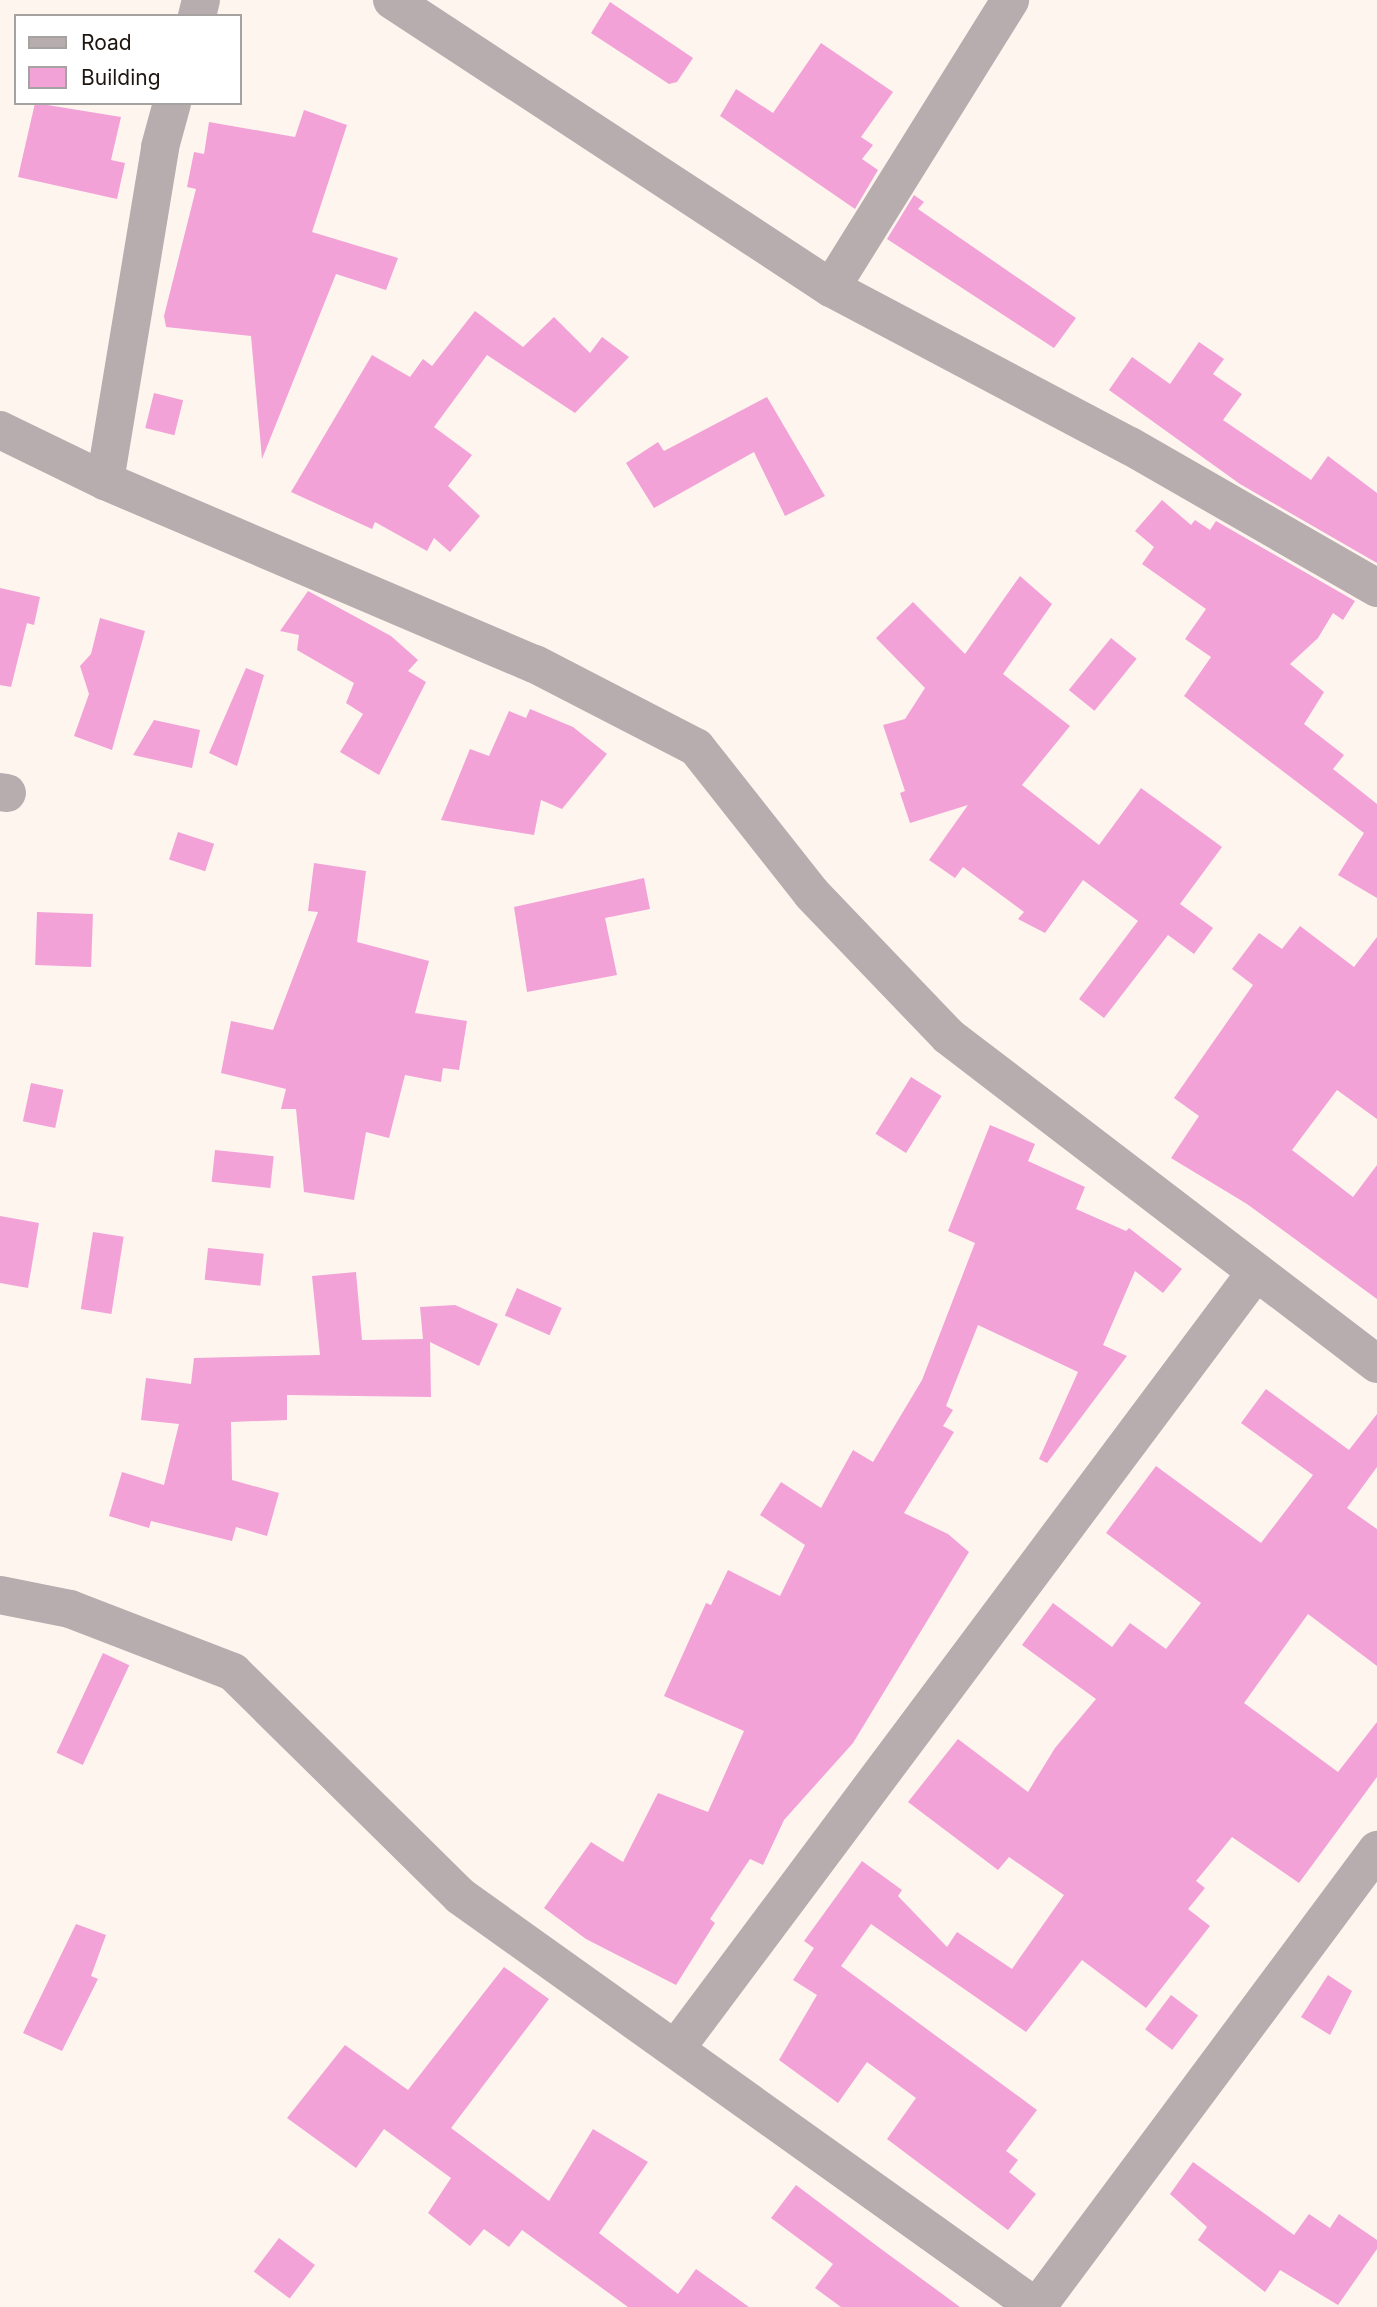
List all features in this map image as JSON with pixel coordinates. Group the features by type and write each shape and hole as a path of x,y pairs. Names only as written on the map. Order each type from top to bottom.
{"street":[{"path":"392,0 831,288 1130,446 1377,588"},
{"path":"831,288 1010,0"},
{"path":"105,481 160,147 171,105"},
{"path":"0,430 105,481 535,664 696,747 812,894 948,1036 1377,1364"},
{"path":"677,2047 1256,1272"},
{"path":"0,1595 69,1609 233,1672 460,1896 677,2047 1037,2307 1377,1850"}],"building":[{"path":"610,2 693,58 677,82 669,84 591,33"},
{"path":"821,43 893,92 861,137 873,145 862,159 878,170 855,209 720,116 736,89 773,113"},
{"path":"35,105 121,117 111,160 125,163 117,199 18,177"},
{"path":"304,110 347,125 312,232 398,258 386,290 336,274 262,459 251,336 166,327 164,316 196,189 187,187 194,152 204,154 209,122 295,137"},
{"path":"914,195 924,202 918,209 1076,318 1054,348 887,239"},
{"path":"475,311 523,347 554,317 590,353 602,337 629,357 575,413 487,355 434,427 472,455 448,486 480,516 450,552 434,538 427,551 375,522 372,529 291,492 372,355 410,377 423,359 432,366"},
{"path":"1199,342 1224,359 1213,374 1242,394 1223,420 1311,480 1328,456 1377,493 1377,563 1240,484 1109,390 1132,357 1170,384"},
{"path":"154,393 183,400 174,435 145,428"},
{"path":"767,397 825,496 785,516 754,452 654,508 626,463 658,442 664,451"},
{"path":"1162,500 1191,525 1195,520 1210,530 1216,521 1355,601 1343,620 1333,613 1318,638 1290,664 1324,692 1304,724 1344,755 1333,769 1377,804 1377,898 1338,875 1364,833 1184,696 1211,657 1185,639 1206,609 1142,564 1154,547 1135,531"},
{"path":"1020,576 1052,604 1003,674 1070,726 1022,785 1099,845 1141,788 1222,847 1180,904 1213,928 1194,954 1168,935 1104,1018 1079,999 1138,921 1083,880 1045,933 1018,919 1024,912 963,867 955,878 929,860 968,805 910,823 900,793 905,791 883,725 905,719 925,688 876,638 913,602 965,654"},
{"path":"0,588 40,597 34,625 27,623 11,687 0,685"},
{"path":"308,591 391,636 418,660 408,671 426,682 379,775 340,752 363,714 346,703 354,683 297,650 299,635 280,631"},
{"path":"100,618 145,631 112,750 74,736 89,694 80,666 91,654"},
{"path":"1111,638 1137,659 1094,711 1069,690"},
{"path":"246,668 264,675 237,766 209,753"},
{"path":"530,709 573,727 607,754 562,809 541,800 534,835 441,820 470,749 489,756 509,711 526,718"},
{"path":"154,720 200,730 192,768 133,755"},
{"path":"178,832 214,844 205,871 169,860"},
{"path":"314,863 366,871 357,942 429,961 415,1013 467,1021 459,1070 443,1068 441,1082 405,1075 389,1138 366,1132 354,1200 304,1192 296,1109 281,1109 286,1089 221,1073 231,1021 273,1030 318,912 308,911"},
{"path":"644,878 650,909 605,918 617,975 527,992 514,907"},
{"path":"37,912 93,914 91,967 35,965"},
{"path":"1300,926 1354,967 1377,937 1377,1119 1337,1090 1292,1150 1353,1197 1377,1165 1377,1299 1247,1204 1171,1158 1199,1116 1174,1098 1253,985 1232,969 1259,933 1282,949"},
{"path":"911,1077 942,1096 906,1153 875,1134"},
{"path":"31,1083 63,1090 55,1128 23,1121"},
{"path":"990,1125 1035,1144 1028,1161 1085,1187 1076,1209 1126,1231 1129,1228 1182,1269 1163,1293 1135,1271 1103,1345 1127,1356 1047,1463 1039,1459 1078,1372 978,1325 946,1406 953,1410 943,1426 954,1432 904,1513 948,1534 969,1552 853,1743 784,1820 763,1865 750,1859 710,1919 715,1923 676,1985 586,1939 544,1908 591,1842 623,1862 658,1793 708,1812 744,1731 664,1696 706,1603 711,1605 728,1570 780,1596 805,1545 760,1515 781,1482 821,1508 853,1450 873,1462 922,1380 975,1243 948,1231"},
{"path":"215,1150 274,1156 270,1188 212,1182"},
{"path":"0,1216 39,1223 28,1288 0,1283"},
{"path":"93,1232 124,1237 111,1314 81,1309"},
{"path":"208,1248 264,1254 260,1286 205,1280"},
{"path":"356,1272 362,1340 423,1339 420,1307 455,1305 498,1324 479,1366 430,1342 431,1397 287,1395 287,1420 231,1422 232,1480 279,1493 267,1536 236,1527 232,1541 151,1521 149,1528 109,1516 122,1472 164,1485 179,1424 141,1420 146,1378 191,1384 194,1358 320,1355 312,1276"},
{"path":"517,1288 562,1308 550,1335 505,1315"},
{"path":"1266,1389 1349,1450 1377,1414 1377,1467 1347,1508 1377,1529 1377,1666 1308,1614 1244,1703 1338,1772 1377,1722 1377,1777 1299,1883 1232,1837 1196,1881 1205,1888 1188,1909 1210,1926 1146,2008 1082,1960 1026,2032 871,1924 841,1966 1037,2110 1006,2151 1018,2160 1009,2172 1036,2194 1008,2230 887,2139 916,2098 867,2062 838,2103 779,2060 817,1995 793,1980 814,1948 804,1941 862,1861 902,1890 898,1896 947,1947 957,1932 1012,1969 1064,1895 1009,1857 998,1870 908,1802 958,1739 1028,1792 1055,1748 1096,1699 1022,1645 1053,1603 1112,1647 1130,1623 1166,1649 1201,1603 1106,1533 1156,1466 1261,1543 1313,1475 1241,1423"},
{"path":"103,1653 129,1665 83,1765 57,1753"},
{"path":"76,1924 106,1935 91,1976 98,1979 62,2051 23,2033"},
{"path":"504,1967 549,1999 451,2128 549,2201 593,2129 648,2162 599,2233 678,2294 696,2269 749,2307 628,2307 522,2230 509,2247 484,2229 470,2246 428,2213 451,2178 384,2129 356,2168 287,2118 345,2045 408,2090"},
{"path":"1328,1975 1352,1991 1330,2035 1301,2017"},
{"path":"1171,1995 1198,2015 1172,2050 1145,2029"},
{"path":"1193,2162 1294,2235 1309,2214 1330,2228 1339,2214 1377,2240 1377,2249 1338,2305 1280,2270 1265,2292 1198,2240 1207,2227 1170,2194"},
{"path":"796,2185 960,2307 841,2307 815,2288 833,2264 771,2218"},
{"path":"279,2238 315,2265 290,2299 254,2272"}]}
